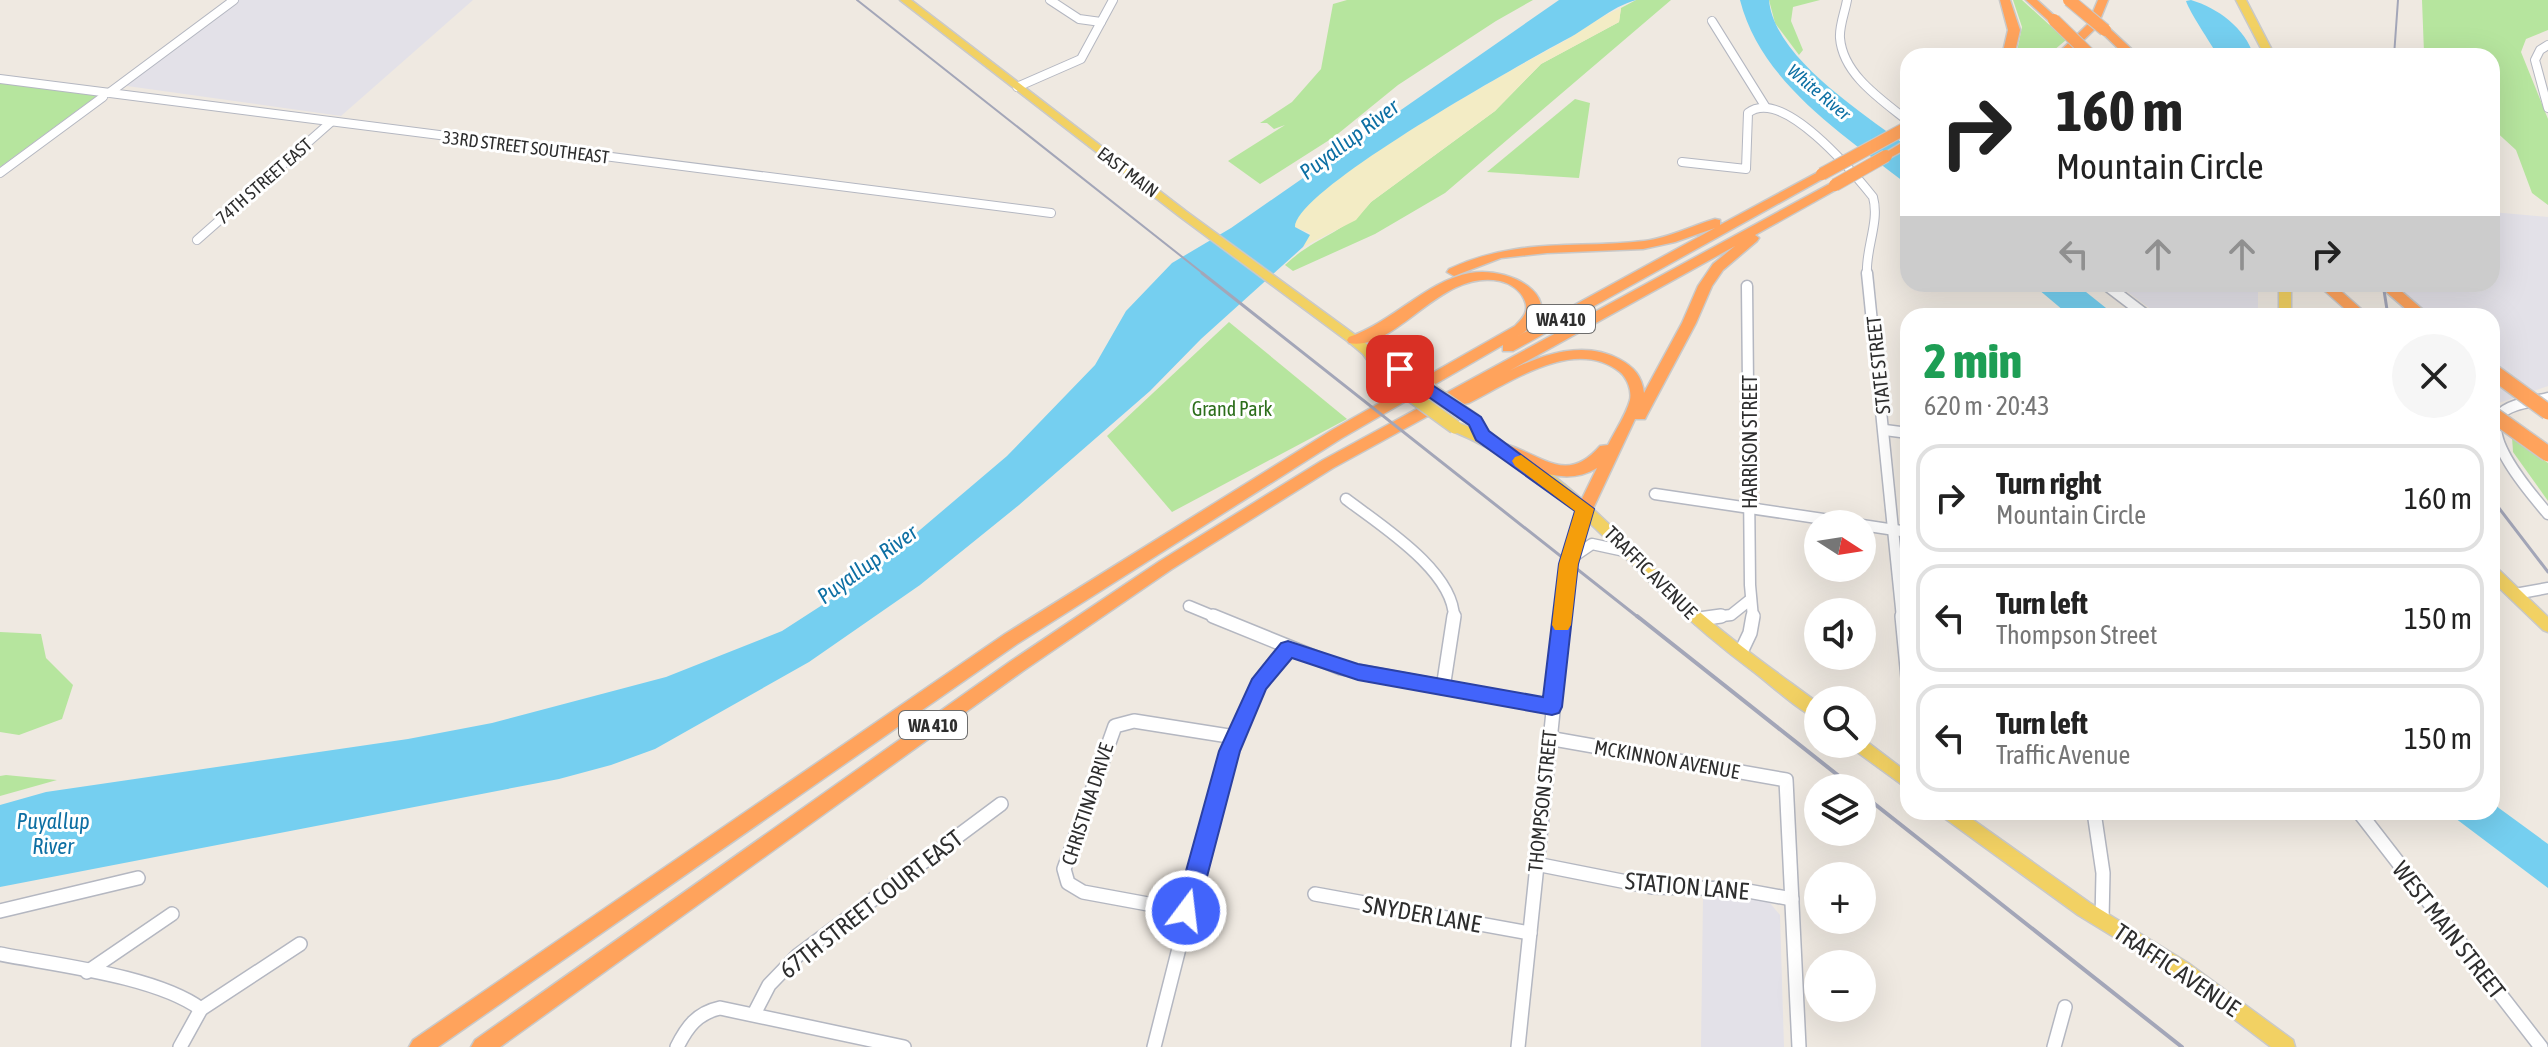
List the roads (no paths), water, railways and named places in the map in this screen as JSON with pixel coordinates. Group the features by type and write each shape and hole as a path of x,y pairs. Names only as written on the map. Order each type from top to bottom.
{"highway":[{"path":"1997,0 2006,29 2002,48"},
{"path":"2005,0 2014,30 2010,48"},
{"path":"2031,0 2083,48"},
{"path":"2069,0 2124,48"},
{"path":"2082,0 2101,19 2105,30"},
{"path":"2069,48 2093,25 2103,0"},
{"name":"WA 410","path":"420,1047 1011,639 1312,451 1442,384 1900,129"},
{"name":"WA 410","path":"482,1047 1029,658 1238,519 1398,424 1900,149"},
{"path":"1354,340 1368,327 1443,279 1486,258 1519,250 1658,243 1702,229 1808,182"},
{"path":"1585,509 1602,490 1718,267 1758,233 1809,200"},
{"path":"1312,451 1520,329 1532,316 1533,302 1527,291 1515,282 1488,274 1471,275 1376,333 1354,340"},
{"path":"2334,292 2352,308"},
{"path":"2343,292 2361,308"},
{"path":"2394,292 2413,308"},
{"path":"1398,424 1546,362 1583,353 1620,364 1635,381 1637,400 1585,509"},
{"path":"2500,377 2548,412"},
{"path":"2500,420 2548,454"},
{"path":"1508,451 1550,469 1573,473 1593,465 1620,434"}],"main road":[{"name":"EAST MAIN","path":"905,0 1183,214 1354,340"},
{"path":"2241,0 2266,48"},
{"name":"TRAFFIC AVENUE","path":"1354,340 1475,421 1482,435"},
{"name":"TRAFFIC AVENUE","path":"1367,351 1386,377 1455,427 1482,435 1508,451 1585,509 1699,619 1804,701"},
{"path":"2500,580 2548,626"},
{"path":"1876,756 1900,773"},
{"name":"TRAFFIC AVENUE","path":"1960,820 2102,920 2160,953 2286,1047"}],"street":[{"path":"0,173 234,0"},
{"path":"1050,0 1079,19 1101,22"},
{"path":"1017,87 1079,60 1113,0"},
{"path":"1847,0 1840,33 1844,54 1874,93 1900,117"},
{"path":"1682,162 1746,169 1746,118 1752,108 1765,106 1712,21"},
{"path":"2548,45 2540,50 2535,60 2548,108"},
{"name":"33RD STREET SOUTHEAST","path":"0,79 106,95 1051,213"},
{"name":"STATE STREET","path":"1765,106 1789,115 1869,191 1875,201 1866,263 1900,587"},
{"name":"74TH STREET EAST","path":"197,240 331,122"},
{"name":"HARRISON STREET","path":"1741,652 1754,626 1756,610 1751,599 1747,286"},
{"path":"2116,292 2136,308"},
{"path":"2500,415 2548,398"},
{"path":"1885,430 1900,432"},
{"path":"2500,443 2522,482 2548,514"},
{"path":"1655,494 1804,516"},
{"path":"1346,499 1424,565 1452,598 1454,607 1443,688"},
{"name":"THOMPSON STREET","path":"1518,1047 1568,564 1585,509"},
{"path":"1876,527 1900,531"},
{"path":"1568,564 1579,548 1591,543 1632,552"},
{"path":"2515,594 2548,588"},
{"path":"1699,619 1731,615 1751,599"},
{"path":"1189,606 1288,649 1358,672 1552,707"},
{"path":"1154,1047 1186,911 1235,737 1259,684 1288,649"},
{"name":"CHRISTINA DRIVE","path":"1186,911 1083,892 1068,883 1064,869 1115,726 1134,721 1235,737"},
{"name":"MCKINNON AVENUE","path":"1548,738 1786,780 1792,899"},
{"name":"67TH STREET COURT EAST","path":"754,1014 769,985 797,956 1001,804"},
{"path":"2095,820 2103,873 2102,920"},
{"name":"WEST MAIN STREET","path":"2365,820 2541,1047"},
{"name":"STATION LANE","path":"1536,864 1652,887 1737,889 1792,899"},
{"path":"0,911 138,878"},
{"name":"SNYDER LANE","path":"1315,894 1530,933"},
{"path":"1792,899 1799,1047"},
{"path":"87,972 172,914"},
{"path":"180,1047 201,1009 300,944"},
{"path":"0,954 169,992 197,1003 201,1009"},
{"path":"2054,1047 2065,1007"},
{"path":"677,1047 691,1022 704,1011 724,1009 904,1047"}],"water":[{"name":"Puyallup River","path":"1559,0 1636,0 1609,12 1463,98 1332,185 1305,209 1295,227 1310,235 1303,247 1201,339 1150,391 1019,505 920,585 809,662 655,749 611,765 559,779 0,887 0,805 46,792 408,739 492,723 666,677 782,631 861,580 1007,456 1095,365 1126,311 1172,263 1231,228"},
{"name":"White River","path":"1740,0 1769,0 1775,22 1804,63 1846,101 1900,141 1900,179 1808,105 1766,57 1751,30"},
{"path":"2186,1 2211,8 2229,20 2251,48 2213,48"},
{"path":"2042,292 2086,292 2106,308 2060,308"},
{"path":"2500,809 2548,844 2548,888 2458,820 2500,820"}],"railway":[{"path":"857,0 1205,275"},
{"path":"2395,48 2398,0"},
{"path":"1202,273 1639,618"},
{"path":"2384,292 2387,308"},
{"path":"2500,509 2548,572"},
{"path":"1637,616 1836,774"},
{"path":"1876,805 2182,1047"}],"park label":[{"name":"Grand Park","path":"1232,408"}]}
